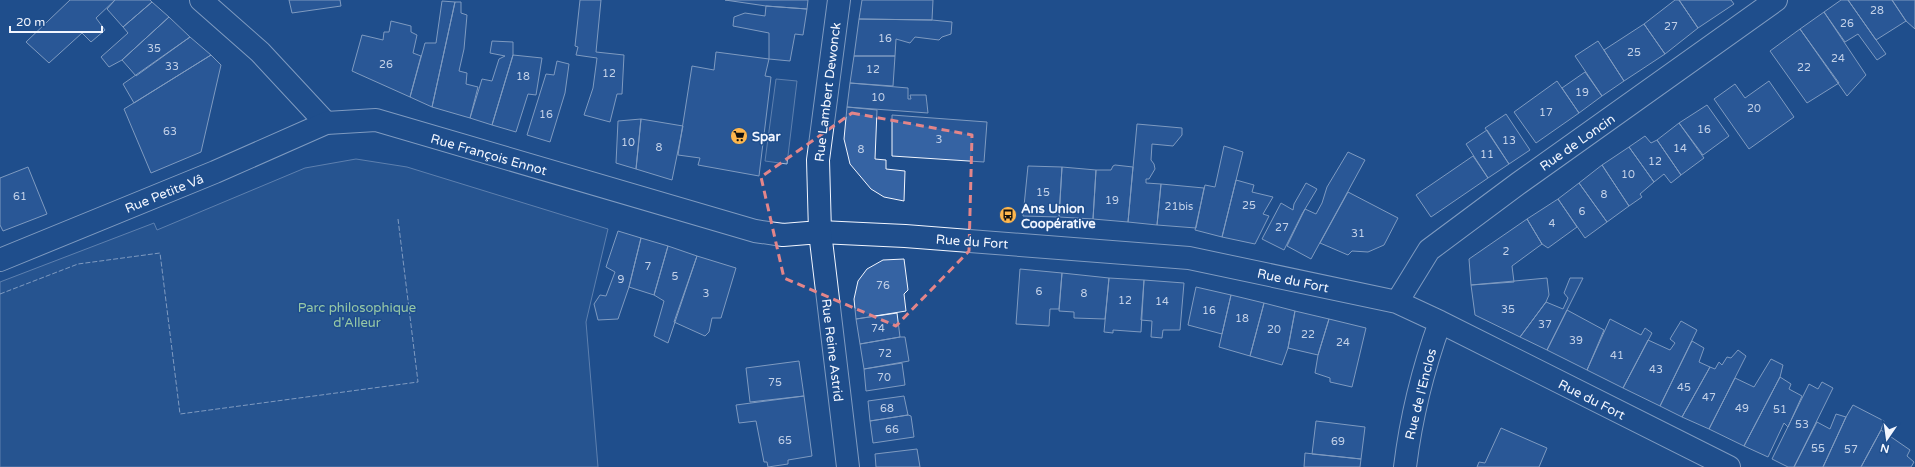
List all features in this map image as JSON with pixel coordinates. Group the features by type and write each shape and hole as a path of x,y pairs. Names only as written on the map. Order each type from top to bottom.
{"street":[{"name":"Rue Lambert Dewonck","path":"820,232 818,160 839,0"},
{"name":"Rue de Loncin","path":"1397,302 1429,250 1519,183 1776,0"},
{"path":"205,2 260,52 326,123"},
{"name":"Rue François Ennot","path":"326,123 376,120 755,231 782,235 820,232"},
{"name":"Rue Petite Vâ","path":"0,260 215,172 326,123"},
{"name":"Rue du Fort","path":"820,232 905,236 1190,258 1397,302 1440,322 1729,467"},
{"name":"Rue Reine Astrid","path":"820,232 848,467"},
{"name":"Rue de l'Enclos","path":"1405,467 1409,437 1427,358 1440,322"}],"highlighted area":[{"path":"852,113 972,135 969,251 896,326 784,278 761,177"}],"shaded area":[{"path":"776,79 797,81 787,164 765,161"},
{"name":"Parc philosophique d'Alleur","path":"356,159 407,167 608,229 586,322 598,467 0,467 0,282 154,223 157,230 305,168"}],"building":[{"path":"70,0 115,0 96,18 105,30 91,42 82,33 49,63 26,42"},
{"path":"115,0 150,0 152,2 123,27 107,9"},
{"path":"289,0 340,0 341,6 292,13"},
{"path":"580,0 601,0 596,52 624,55 622,94 617,94 610,122 584,115 593,88 597,58 576,55 578,47 575,46"},
{"path":"725,0 808,0 807,9 766,6"},
{"path":"862,0 933,0 932,20 859,19"},
{"path":"1675,0 1679,0 1698,28 1665,54 1644,24"},
{"path":"1679,0 1731,0 1734,4 1698,28"},
{"path":"1841,0 1848,0 1886,54 1877,60 1858,34 1845,42 1824,12"},
{"path":"1848,0 1892,0 1906,21 1876,40"},
{"path":"1892,0 1915,0 1915,29 1906,21"},
{"path":"442,1 455,2 432,107 410,97 425,43 436,43"},
{"path":"152,2 169,17 122,60 109,67 101,57 128,33 123,27"},
{"path":"455,2 461,2 461,13 467,15 464,49 459,71 467,73 466,84 478,87 470,118 432,107"},
{"path":"766,6 807,9 803,35 795,34 790,61 769,59 769,33 733,26 734,17 745,13 765,16"},
{"path":"1824,12 1866,75 1847,96 1800,29"},
{"path":"169,17 190,37 136,76 122,60"},
{"path":"859,19 932,20 952,22 951,34 942,37 939,40 915,37 910,43 896,39 895,56 854,56"},
{"path":"391,21 411,26 411,32 417,35 413,53 421,56 410,97 352,71 362,35 383,40 384,32 389,32"},
{"path":"1644,24 1665,54 1624,81 1604,50"},
{"path":"1800,29 1839,83 1807,103 1770,51"},
{"path":"190,37 211,55 134,103 123,84"},
{"path":"492,41 513,42 513,55 492,125 470,118 482,79 492,81 499,59 505,56 490,53"},
{"path":"1598,41 1624,81 1602,96 1575,56"},
{"path":"716,52 769,59 765,76 771,77 759,176 698,165 700,158 678,155 692,66 714,70"},
{"path":"211,55 221,65 201,152 151,173 124,109"},
{"path":"513,55 542,58 536,95 528,94 516,132 492,125"},
{"path":"854,56 895,56 893,86 850,83"},
{"path":"557,61 569,64 565,93 550,142 527,135 546,74 554,75"},
{"path":"1585,72 1602,96 1579,113 1562,88"},
{"path":"1557,81 1579,113 1536,143 1514,112"},
{"path":"1769,81 1794,117 1749,149 1714,99 1735,84 1745,98"},
{"path":"850,83 908,88 908,99 911,99 910,95 926,95 928,113 847,107"},
{"path":"1707,105 1729,136 1703,155 1679,123"},
{"path":"847,107 877,110 875,159 886,160 886,169 905,171 904,201 884,197 871,189 850,164 844,139"},
{"path":"1506,114 1530,150 1509,164 1485,128"},
{"path":"892,115 987,122 984,162 892,156"},
{"path":"641,119 636,169 616,163 618,121"},
{"path":"641,119 683,126 672,180 636,169"},
{"path":"1679,123 1704,158 1681,175 1657,140"},
{"path":"1137,124 1182,128 1182,135 1173,146 1152,144 1151,160 1155,169 1149,179 1146,179 1146,183 1161,184 1157,225 1128,222"},
{"path":"1487,130 1509,164 1488,178 1466,144"},
{"path":"1645,136 1651,143 1657,140 1681,175 1671,183 1664,174 1654,182 1629,147"},
{"path":"1224,146 1243,152 1222,237 1195,230 1205,185 1215,187"},
{"path":"1629,147 1654,182 1640,194 1642,197 1629,206 1602,165"},
{"path":"1348,152 1365,160 1311,259 1287,246 1305,209 1316,214 1322,203 1327,187"},
{"path":"1473,156 1488,178 1431,217 1416,195"},
{"path":"1115,165 1133,167 1128,222 1093,219 1096,170 1111,170"},
{"path":"1602,165 1629,206 1607,222 1579,183"},
{"path":"1028,166 1062,167 1059,217 1023,216"},
{"path":"28,167 47,214 3,231 0,225 0,178"},
{"path":"1062,167 1096,170 1093,219 1059,217"},
{"path":"1236,180 1254,185 1252,192 1273,197 1263,214 1269,216 1255,244 1222,237"},
{"path":"1306,183 1317,189 1302,214 1284,250 1262,239 1281,203 1293,210 1294,204"},
{"path":"1579,183 1607,222 1585,238 1558,199"},
{"path":"1161,184 1204,188 1196,228 1157,225"},
{"path":"1348,192 1398,218 1384,245 1368,252 1352,251 1348,255 1320,243"},
{"path":"1558,199 1577,227 1548,248 1542,244 1527,219"},
{"path":"1527,219 1542,244 1512,266 1514,282 1471,285 1469,259"},
{"path":"618,231 641,238 629,287 618,319 598,320 594,304 600,295 606,296 615,272 606,267"},
{"path":"641,238 668,246 654,295 629,287"},
{"path":"668,246 697,256 668,343 654,336 664,301 654,295"},
{"path":"697,256 736,268 721,318 712,318 709,332 705,336 674,322"},
{"path":"904,259 908,290 904,294 906,311 856,319 854,299 858,281 867,269 883,260"},
{"path":"1020,269 1062,273 1059,309 1050,309 1049,326 1016,324"},
{"path":"1062,273 1109,278 1105,319 1074,318 1074,312 1059,311"},
{"path":"1109,278 1144,280 1141,332 1113,330 1113,333 1104,332"},
{"path":"1547,278 1549,295 1546,302 1520,337 1475,315 1471,285"},
{"path":"1570,278 1583,278 1547,350 1520,337 1546,302 1563,309 1568,298 1564,293"},
{"path":"1144,280 1184,283 1180,330 1163,330 1162,338 1151,337 1152,321 1141,320"},
{"path":"1196,287 1231,295 1222,334 1188,325"},
{"path":"1231,295 1264,303 1250,356 1219,347"},
{"path":"1264,303 1295,311 1288,348 1282,365 1250,356"},
{"path":"1567,310 1604,330 1587,370 1547,350"},
{"path":"1295,311 1329,319 1318,355 1288,348"},
{"path":"897,313 900,337 860,344 856,319"},
{"path":"1329,319 1366,328 1352,387 1330,382 1330,378 1315,373 1318,355"},
{"path":"1610,319 1641,335 1645,328 1652,333 1623,388 1587,370"},
{"path":"1681,321 1697,330 1660,406 1623,388 1648,340 1670,350 1675,343 1670,339"},
{"path":"905,337 909,361 864,369 860,344"},
{"path":"1692,341 1704,348 1699,362 1710,367 1682,417 1660,406"},
{"path":"1738,350 1746,356 1709,429 1682,417 1710,367 1715,369 1719,362 1722,365 1727,357 1731,358"},
{"path":"1771,359 1783,365 1780,377 1744,446 1709,429 1735,378 1754,387"},
{"path":"799,361 804,396 750,402 746,368"},
{"path":"902,363 905,385 866,391 864,369"},
{"path":"1780,377 1791,384 1789,389 1802,396 1788,427 1784,423 1768,457 1744,446"},
{"path":"1822,382 1833,388 1794,467 1788,467 1772,459 1809,384 1818,389"},
{"path":"804,396 812,456 788,460 788,464 768,467 767,462 764,462 756,421 739,423 736,405"},
{"path":"904,396 908,415 870,421 868,401"},
{"path":"1853,405 1884,421 1881,430 1861,467 1823,467 1846,417"},
{"path":"1836,414 1846,417 1823,467 1794,467 1817,422 1830,429"},
{"path":"908,415 911,416 914,437 873,443 870,421"},
{"path":"1316,421 1365,427 1361,459 1312,454"},
{"path":"1501,428 1547,448 1539,467 1477,467 1479,462 1485,463"},
{"path":"1881,430 1910,450 1907,456 1914,462 1911,467 1861,467"},
{"path":"917,449 920,467 876,467 875,454"},
{"path":"1305,453 1361,459 1360,467 1304,467"}],"fence":[{"path":"0,294 78,264 160,253 180,414 418,382 398,219"}],"place":[{"name":"Spar","path":"739,136"},
{"name":"Ans Union Coopérative","path":"1008,215"}]}
